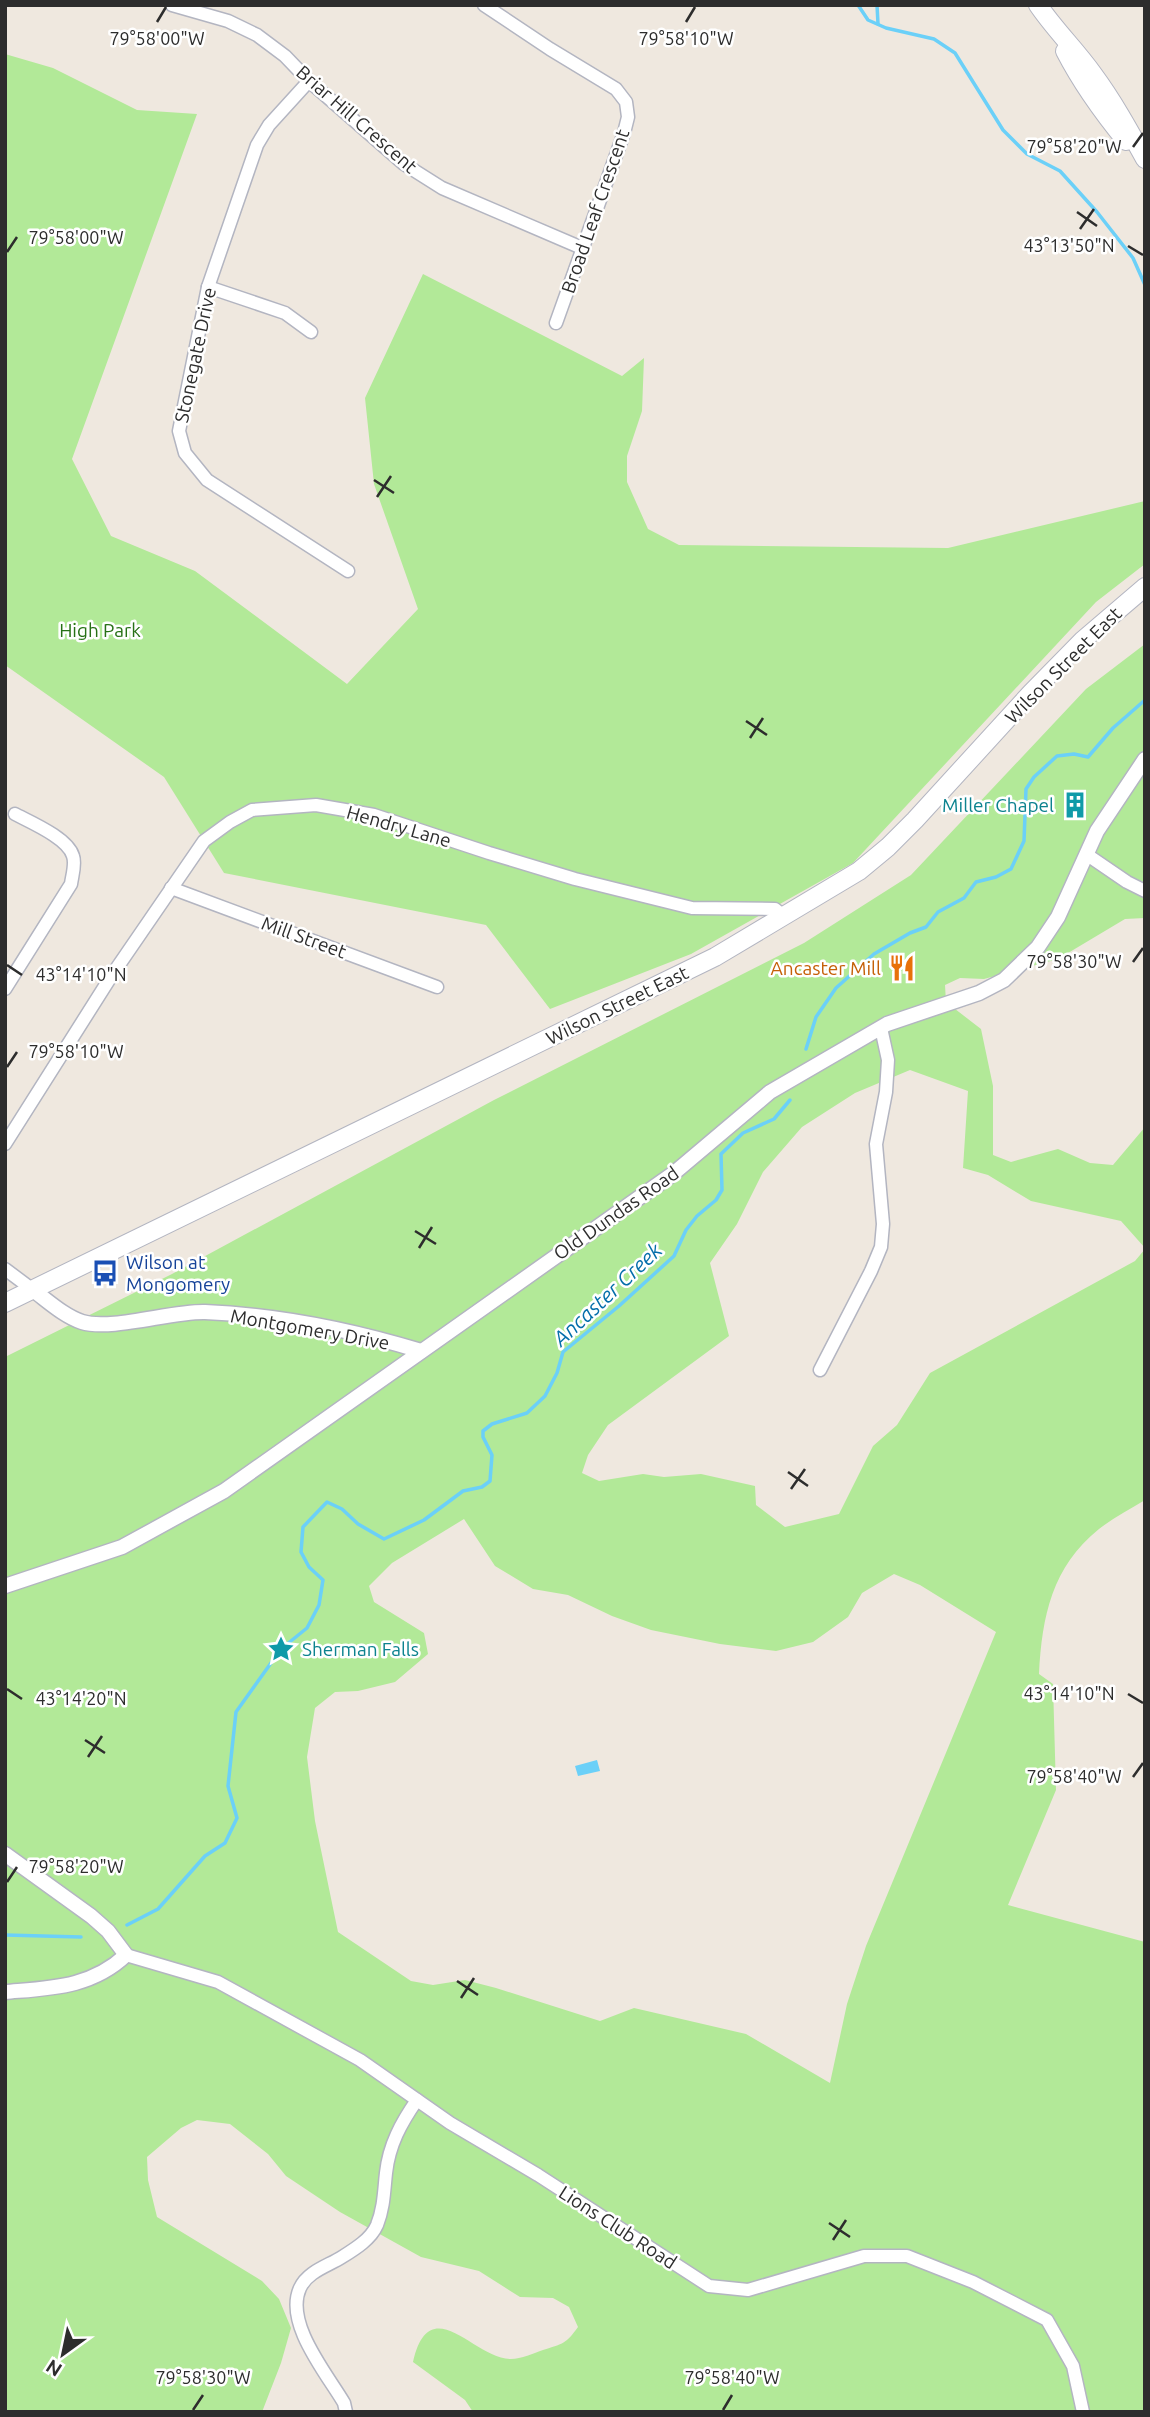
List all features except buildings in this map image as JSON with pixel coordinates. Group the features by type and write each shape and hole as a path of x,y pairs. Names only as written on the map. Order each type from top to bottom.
{"main road":[{"path":"1038,5 1110,98 1145,161"},
{"name":"Wilson Street East","path":"5,1303 691,969 859,872 888,847 1083,640 1145,587"}],"street":[{"name":"Briar Hill Crescent","path":"172,5 228,22 257,35 285,56 309,81 404,164 442,188 582,248"},
{"name":"Broad Leaf Crescent","path":"486,6 616,89 626,102 628,117 624,133 556,323"},
{"name":"Stonegate Drive","path":"309,81 269,125 257,145 208,288 179,431 185,453 208,480 348,570"},
{"path":"208,288 285,313 311,332"},
{"name":"Old Dundas Road","path":"5,1586 122,1547 224,1491 674,1173 770,1092 881,1028 979,993 1004,980 1038,947 1058,918 1097,831 1145,759"},
{"name":"Hendry Lane","path":"5,1144 112,975 204,842 230,822 252,810 316,805 374,815 563,875 692,908 775,909 785,917"},
{"path":"5,989 71,884 73,856 67,846 51,833 15,814"},
{"path":"1086,854 1145,891"},
{"name":"Mill Street","path":"171,888 437,987"},
{"path":"820,1370 881,1247 884,1224 876,1144 886,1092 888,1060 881,1028"},
{"name":"Montgomery Drive","path":"5,1269 61,1311 83,1323 108,1324 202,1312 273,1318 388,1340 421,1351"},
{"path":"5,1854 91,1916 108,1931 122,1949 111,1969 88,1979 63,1987 5,1992"},
{"name":"Lions Club Road","path":"122,1949 218,1982 360,2060 417,2100 709,2286 748,2290 864,2256 907,2256 973,2282 1047,2320 1073,2366 1083,2412"},
{"path":"346,2412 344,2403 304,2338 296,2310 300,2287 319,2268 359,2247 376,2228 385,2202 391,2144 417,2100"}],"green space":[{"name":"High Park","path":"5,54 53,68 137,110 197,114 72,459 111,536 195,571 347,684 418,609 374,484 365,398 423,274 622,376 644,358 642,411 627,456 627,482 648,529 679,545 948,548 1145,501 1145,564 1096,602 853,863 691,954 550,1009 486,925 224,873 164,777 5,665"},
{"path":"1145,644 1145,918 1125,919 1058,959 984,979 960,978 945,985 946,1002 981,1029 993,1086 993,1155 1011,1162 1058,1149 1090,1163 1113,1165 1145,1127 1145,1248 1121,1221 1031,1201 988,1175 963,1168 968,1091 910,1070 855,1093 802,1127 763,1172 737,1224 710,1263 729,1336 608,1425 588,1455 582,1473 599,1481 643,1474 664,1477 701,1474 755,1486 756,1505 785,1527 839,1514 873,1446 897,1425 930,1373 1135,1261 1145,1249 1145,1500 1104,1525 1083,1544 1060,1576 1052,1594 1043,1632 1039,1674 1053,1684 1056,1790 1008,1905 1145,1942 1145,2412 473,2412 465,2400 413,2362 421,2341 430,2330 442,2329 455,2333 497,2356 519,2358 559,2345 570,2337 578,2327 569,2307 553,2298 520,2297 479,2271 421,2257 340,2212 286,2176 268,2154 230,2124 197,2120 181,2128 147,2157 148,2180 157,2217 262,2281 279,2299 291,2328 262,2412 5,2412 5,1357 172,1274 494,1100 804,943 911,875 1086,689","holes":["464,1519 495,1566 533,1589 568,1595 612,1616 651,1630 720,1644 776,1651 813,1642 848,1617 862,1593 894,1574 920,1585 996,1632 866,1946 847,2004 830,2083 746,2034 634,2008 600,2021 465,1980 433,1985 411,1981 338,1932 315,1821 307,1757 315,1708 335,1692 358,1691 395,1682 428,1654 424,1633 374,1602 369,1586 392,1563"]}],"water":[{"path":"597,1760 600,1771 578,1776 575,1766"}],"waterway":[{"name":"Ancaster Creek","path":"858,5 868,20 886,28 934,39 955,53 1003,130 1027,154 1060,171 1133,258 1145,285"},
{"path":"877,5 878,24"},
{"name":"Ancaster Creek","path":"806,1049 816,1017 836,988 874,954 926,927 938,912 964,898 976,882 996,877 1011,869 1024,841 1026,789 1034,777 1057,756 1074,754 1088,757 1113,728 1145,700"},
{"name":"Ancaster Creek","path":"127,1925 158,1909 205,1856 225,1843 237,1818 228,1786 236,1712 281,1649 307,1628 319,1605 323,1580 309,1567 301,1552 303,1527 327,1502 342,1509 358,1524 384,1539 424,1520 463,1491 482,1487 490,1481 492,1455 483,1437 483,1431 492,1424 527,1413 545,1396 557,1373 563,1352 674,1256 686,1230 697,1216 716,1200 722,1190 721,1154 743,1133 774,1119 790,1100"},
{"name":"Ancaster Creek","path":"5,1935 81,1937"}],"place":[{"name":"Miller Chapel","path":"1075,805"},
{"name":"Ancaster Mill","path":"902,968"},
{"name":"Wilson at Mongomery","path":"105,1273"},
{"name":"Sherman Falls","path":"281,1649"}]}
